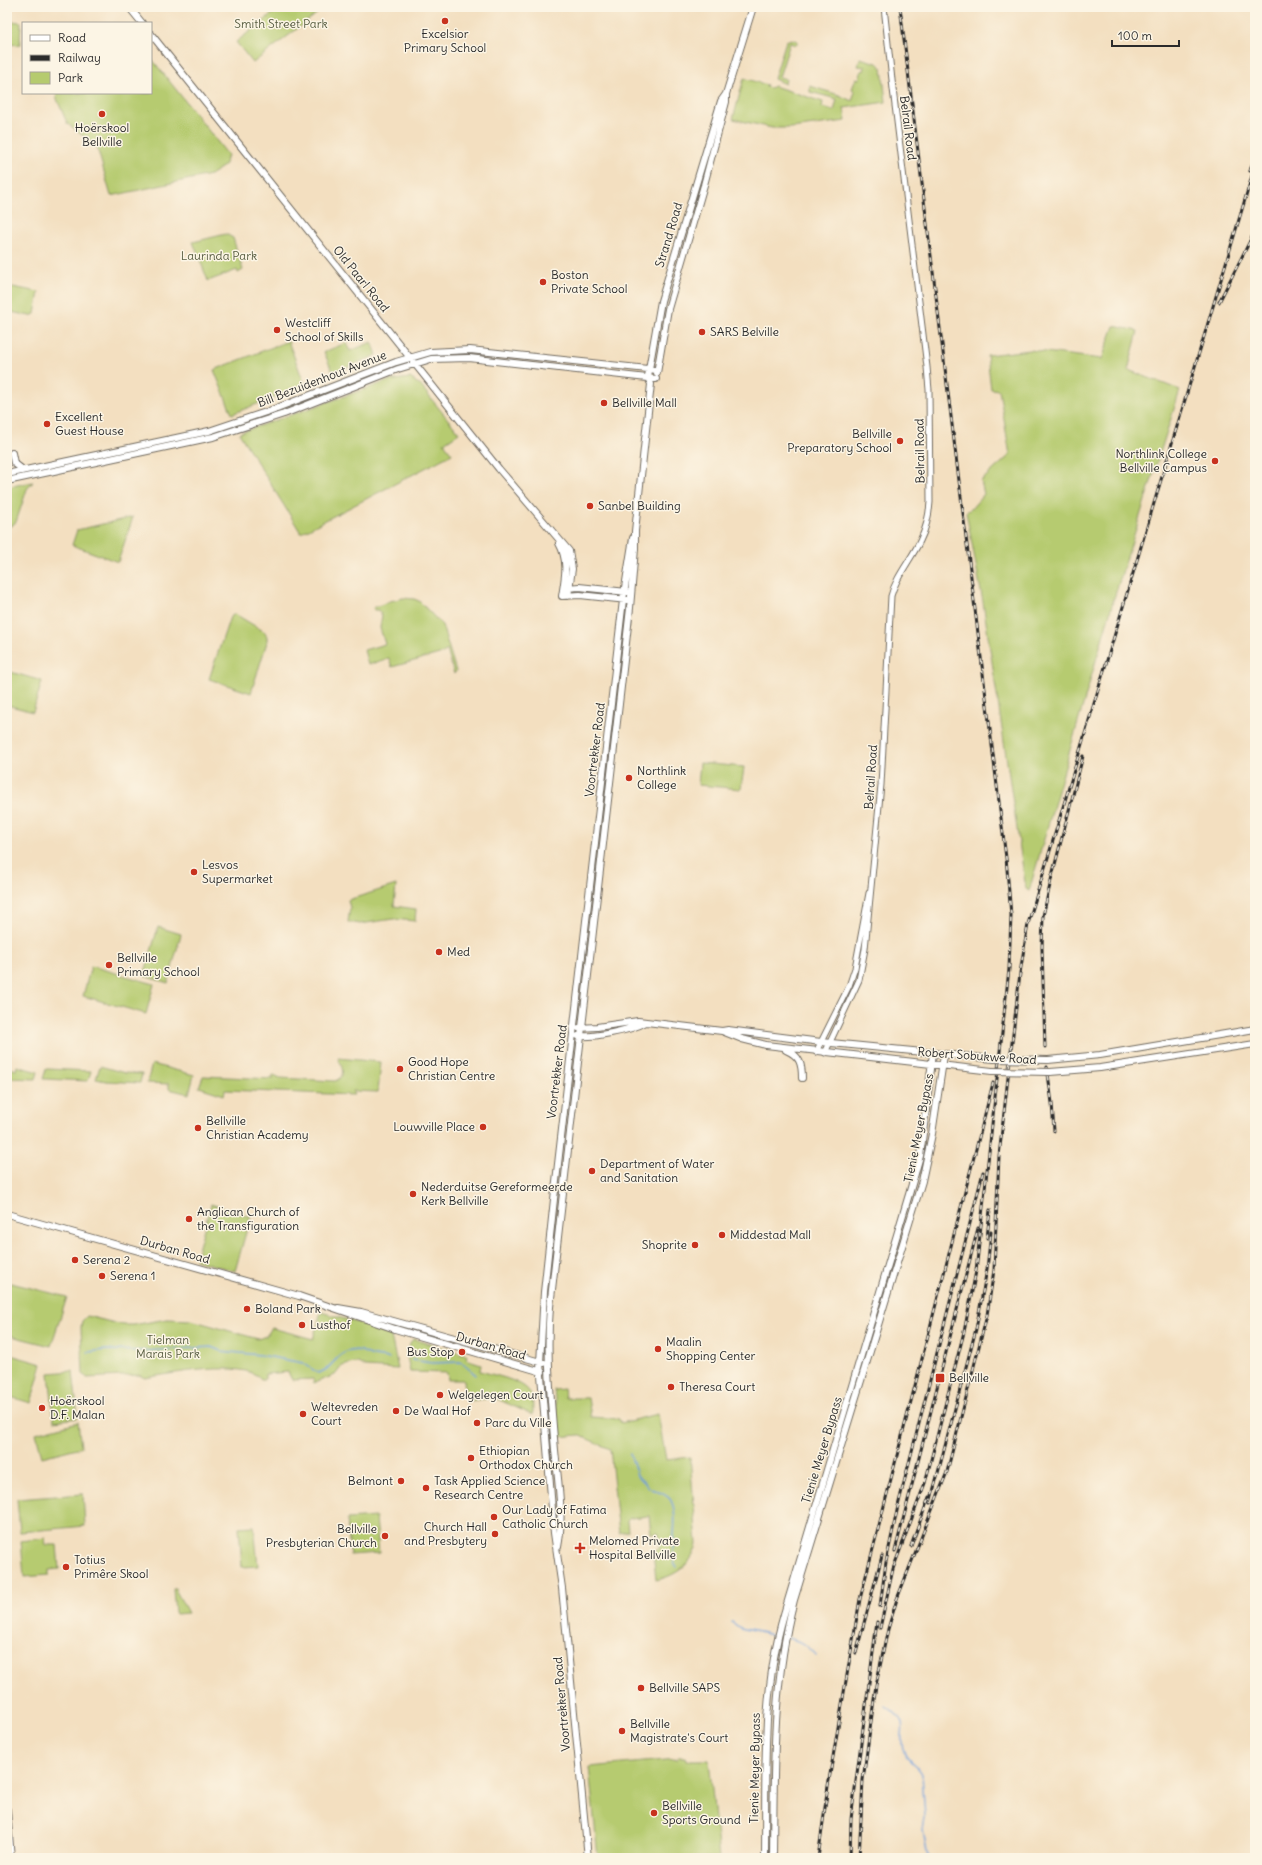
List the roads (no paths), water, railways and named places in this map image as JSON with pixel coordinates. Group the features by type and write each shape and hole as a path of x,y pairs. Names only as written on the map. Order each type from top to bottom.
{"main road":[{"path":"129,7 141,22"},
{"name":"Strand Road","path":"656,379 664,323 715,144 726,102 726,94 753,7"},
{"name":"Old Paarl Road","path":"152,35 414,363 570,553"},
{"name":"Strand Road","path":"648,378 661,301 721,101 726,94"},
{"path":"702,165 705,164 710,150 715,144"},
{"path":"661,301 666,301 672,282 678,275"},
{"name":"Bill Bezuidenhout Avenue","path":"7,474 209,431 269,411 410,357 430,352 459,350 657,370"},
{"name":"Bill Bezuidenhout Avenue","path":"7,481 212,437 284,414 414,363 431,359 454,357 656,379"},
{"path":"527,357 545,362 549,368"},
{"path":"570,553 572,566 565,596 580,595 630,601 651,384 648,378"},
{"path":"651,384 656,379"},
{"path":"12,453 16,466 23,470"},
{"path":"623,600 631,548 636,531"},
{"name":"Old Paarl Road","path":"555,536 566,558 567,588"},
{"path":"566,575 570,553"},
{"path":"567,588 631,593"},
{"name":"Voortrekker Road","path":"588,1858 558,1547 554,1533 540,1363 544,1292 623,600"},
{"name":"Voortrekker Road","path":"558,1547 560,1534 559,1496 549,1373 549,1325 630,601"},
{"path":"607,740 612,737 614,724 618,718"},
{"name":"Robert Sobukwe Road","path":"574,1028 638,1021 644,1023 676,1025 722,1031 742,1039 780,1048 992,1071 1050,1072 1100,1068 1255,1044"},
{"name":"Robert Sobukwe Road","path":"573,1035 581,1036 610,1033 644,1023"},
{"name":"Robert Sobukwe Road","path":"722,1031 728,1030 821,1042 944,1055 994,1059 1048,1060 1107,1054 1255,1029"},
{"path":"780,1048 798,1057 802,1065 802,1078"},
{"name":"Tienie Meyer Bypass","path":"773,1858 775,1717 784,1644 801,1569 920,1156 933,1053"},
{"name":"Tienie Meyer Bypass","path":"765,1858 767,1708 770,1677 776,1642 779,1629 801,1569 922,1180 932,1134 944,1055"},
{"name":"Durban Road","path":"7,1214 337,1308 347,1308 549,1365"},
{"name":"Durban Road","path":"337,1308 346,1314 549,1373"},
{"path":"7,1810 11,1858"}],"street":[{"name":"Belrail Road","path":"825,1053 859,980 865,949 881,785 891,596 898,578 923,534 929,511 931,493 927,366 884,7"},
{"name":"Belrail Road","path":"816,1052 848,986 855,968 866,902 870,888"}],"waterway":[{"path":"88,1352 106,1350 145,1351 211,1347 221,1351 260,1355 303,1363 318,1373 327,1369 345,1352 354,1350 373,1356 389,1358"},
{"path":"412,1360 432,1363 461,1362 476,1375"},
{"path":"630,1454 637,1475 649,1487"},
{"path":"651,1489 668,1497 673,1507 675,1516 673,1554 677,1567"},
{"path":"732,1622 740,1628 777,1636"},
{"path":"787,1638 796,1640 803,1644 816,1656"},
{"path":"886,1706 900,1719 903,1729 902,1746 905,1754 922,1774 925,1817 923,1830 928,1858"}],"railway":[{"path":"880,1628 893,1569 925,1483 964,1332 976,1271 1009,969 1011,915 1006,858 900,7"},
{"path":"1250,171 1255,156"},
{"path":"859,1858 863,1780 876,1685 888,1629 897,1599 947,1472 987,1315 994,1270 999,1156 1020,973 1028,924 1255,166"},
{"path":"1219,302 1255,231"},
{"path":"1045,1047 1042,948 1043,916 1083,756"},
{"path":"1047,1067 1054,1131"},
{"path":"818,1858 828,1786 860,1599 993,1083"},
{"path":"880,1606 886,1562 898,1506 983,1172"},
{"path":"987,1238 990,1210"},
{"path":"895,1551 978,1228"},
{"path":"930,1503 976,1329 987,1269 991,1232"},
{"path":"911,1546 929,1497"},
{"path":"856,1653 882,1556"},
{"path":"850,1858 851,1819 877,1622"}],"place":[{"name":"Excelsior Primary School","path":"445,21"},
{"name":"Hoërskool Bellville","path":"102,114"},
{"name":"Boston Private School","path":"543,282"},
{"name":"Westcliff School of Skills","path":"277,330"},
{"name":"SARS Belville","path":"702,332"},
{"name":"Bellville Mall","path":"604,403"},
{"name":"Excellent Guest House","path":"47,424"},
{"name":"Bellville Preparatory School","path":"900,441"},
{"name":"Northlink College Bellville Campus","path":"1215,461"},
{"name":"Sanbel Building","path":"590,506"},
{"name":"Northlink College","path":"629,778"},
{"name":"Lesvos Supermarket","path":"194,872"},
{"name":"Med","path":"439,952"},
{"name":"Bellville Primary School","path":"109,965"},
{"name":"Good Hope Christian Centre","path":"400,1069"},
{"name":"Louwville Place","path":"483,1127"},
{"name":"Bellville Christian Academy","path":"198,1128"},
{"name":"Department of Water and Sanitation","path":"592,1171"},
{"name":"Nederduitse Gereformeerde Kerk Bellville","path":"413,1194"},
{"name":"Anglican Church of the Transfiguration","path":"189,1219"},
{"name":"Middestad Mall","path":"722,1235"},
{"name":"Shoprite","path":"695,1245"},
{"name":"Serena 2","path":"75,1260"},
{"name":"Serena 1","path":"102,1276"},
{"name":"Boland Park","path":"247,1309"},
{"name":"Lusthof","path":"302,1325"},
{"name":"Maalin Shopping Center","path":"658,1349"},
{"name":"Bus Stop","path":"462,1352"},
{"name":"Bellville","path":"940,1378"},
{"name":"Theresa Court","path":"671,1387"},
{"name":"Welgelegen Court","path":"440,1395"},
{"name":"Hoërskool D.F. Malan","path":"42,1408"},
{"name":"De Waal Hof","path":"396,1411"},
{"name":"Weltevreden Court","path":"303,1414"},
{"name":"Parc du Ville","path":"477,1423"},
{"name":"Ethiopian Orthodox Church","path":"471,1458"},
{"name":"Belmont","path":"401,1481"},
{"name":"Task Applied Science Research Centre","path":"426,1488"},
{"name":"Our Lady of Fatima Catholic Church","path":"494,1517"},
{"name":"Church Hall and Presbytery","path":"495,1534"},
{"name":"Bellville Presbyterian Church","path":"385,1536"},
{"name":"Melomed Private Hospital Bellville","path":"580,1548"},
{"name":"Totius Primêre Skool","path":"66,1567"},
{"name":"Bellville SAPS","path":"641,1688"},
{"name":"Bellville Magistrate's Court","path":"622,1731"},
{"name":"Bellville Sports Ground","path":"654,1813"}],"park label":[{"name":"Smith Street Park","path":"281,24"},
{"name":"Laurinda Park","path":"219,256"},
{"name":"Tielman Marais Park","path":"168,1347"}]}
